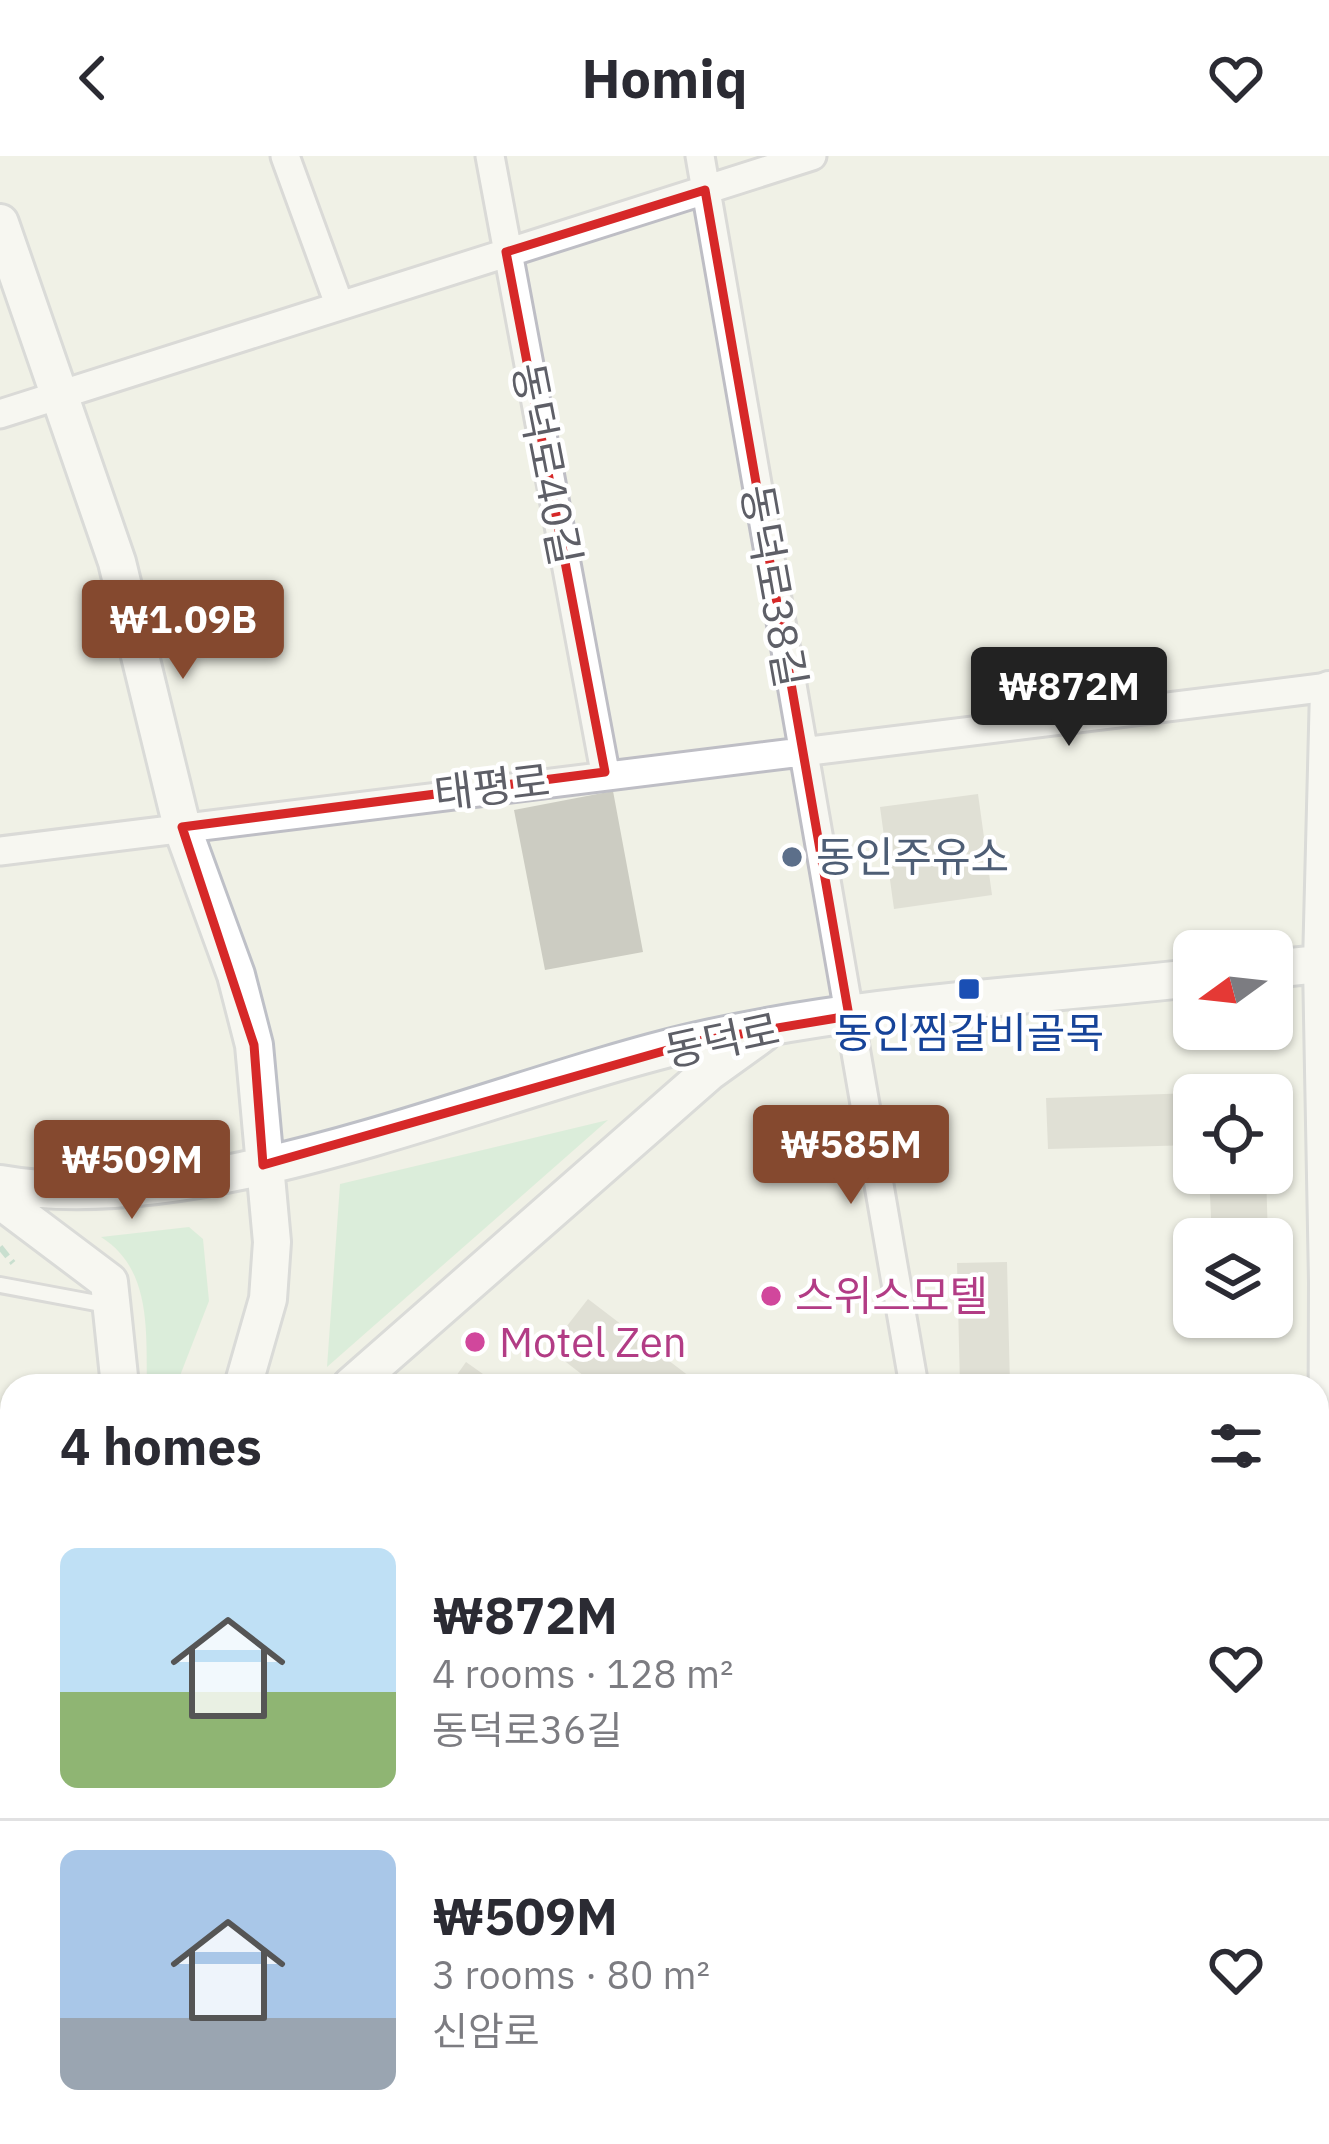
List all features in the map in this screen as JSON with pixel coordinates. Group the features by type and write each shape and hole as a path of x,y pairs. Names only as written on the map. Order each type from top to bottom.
{"main road":[{"path":"3,241 117,562 182,827 236,975 254,1045 272,1242 268,1298 246,1374"},
{"path":"1328,1374 1325,963 1329,688"},
{"path":"1293,967 1325,963"},
{"name":"동덕로","path":"0,1184 47,1192 156,1184 263,1165 699,1041 849,1016 1173,980"},
{"path":"365,1374 709,1072 767,1029"},
{"path":"0,1200 110,1282 119,1374"}],"street":[{"path":"285,156 339,304"},
{"name":"동덕로40길","path":"490,156 605,772"},
{"name":"동덕로38길","path":"700,156 912,1374"},
{"path":"0,414 812,156"},
{"name":"태평로","path":"0,851 605,772 1329,688"}],"lane":[{"path":"0,1285 112,1306"}],"highlighted area":[{"path":"705,190 849,1016 699,1041 263,1165 254,1045 182,827 605,772 506,252"}],"green space":[{"path":"608,1120 327,1367 340,1184"},
{"path":"189,1227 203,1239 209,1301 181,1374 147,1374 138,1284 118,1250 101,1237"}],"building":[{"path":"613,791 643,952 545,970 514,810"},
{"path":"978,794 992,895 894,909 880,807"},
{"path":"1173,1094 1173,1146 1048,1149 1046,1098"},
{"path":"1210,1194 1267,1194 1267,1218 1211,1218"},
{"path":"1007,1262 1010,1374 960,1374 957,1263"},
{"path":"588,1299 686,1374 581,1374 549,1349"},
{"path":"466,1362 483,1374 458,1374"}],"place":[{"name":"동인주유소","path":"792,857"},
{"name":"동인찜갈비골목","path":"969,989"},
{"name":"스위스모텔","path":"771,1296"},
{"name":"Motel Zen","path":"475,1342"}]}
